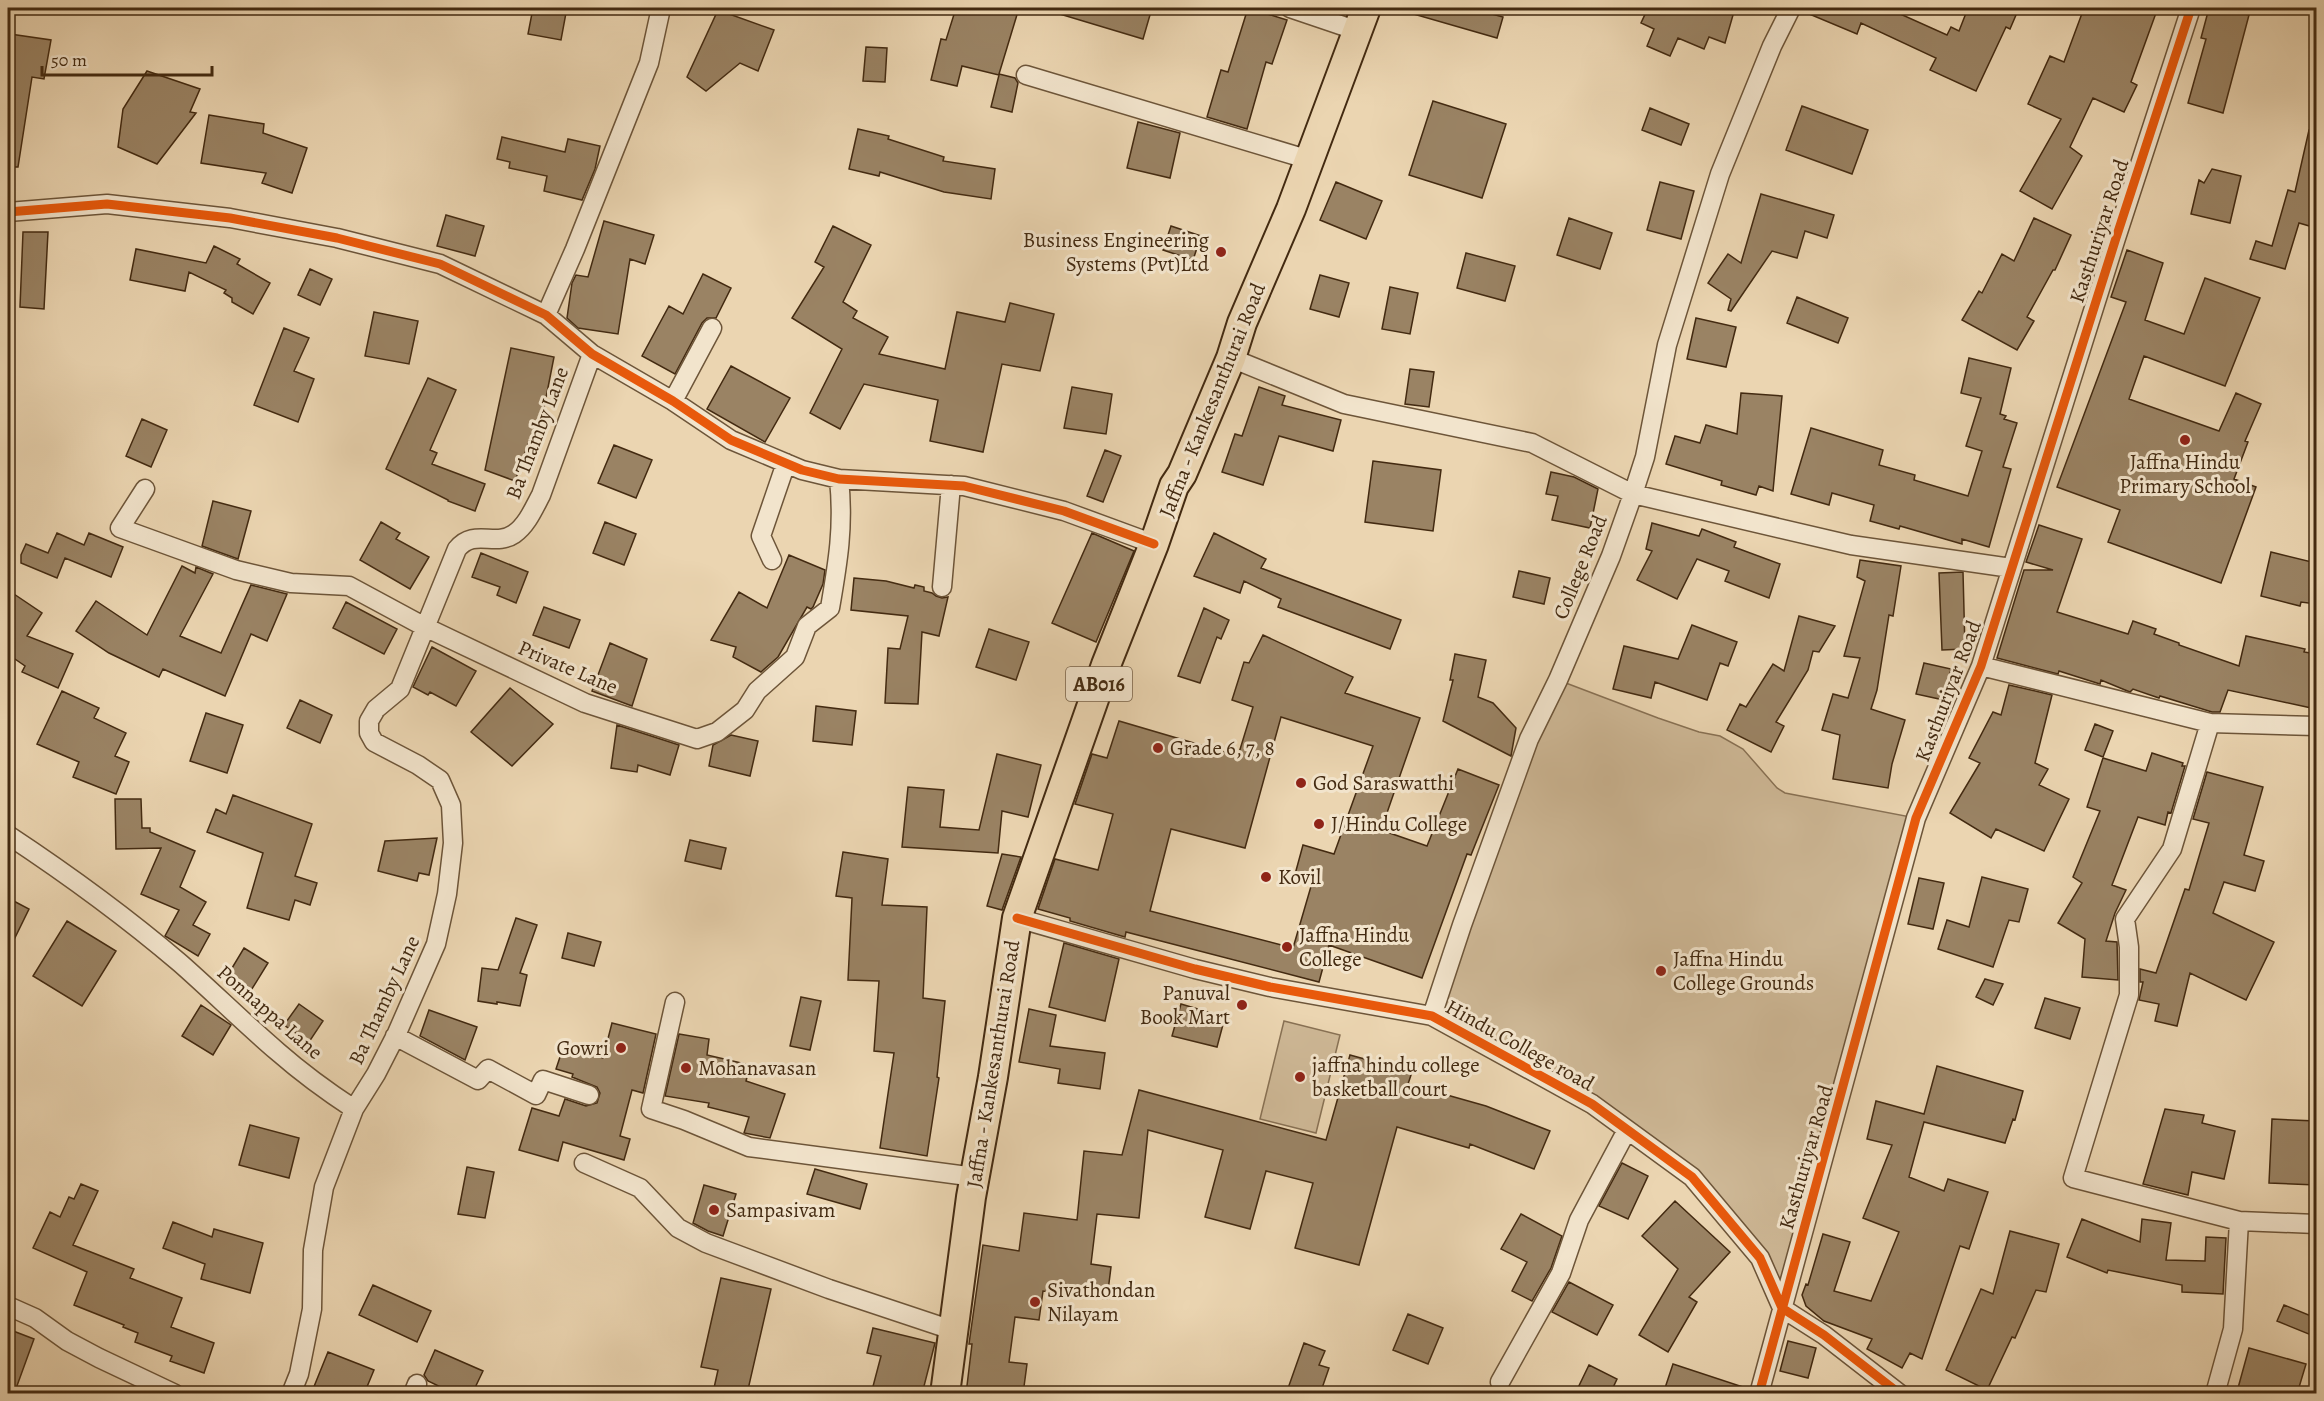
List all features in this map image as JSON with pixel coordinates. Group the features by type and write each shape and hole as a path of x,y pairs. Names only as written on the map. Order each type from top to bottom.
{"main road":[{"name":"Jaffna - Kankesanthurai Road","path":"945,1394 975,1177 1017,918 1086,717 1154,544 1174,486 1182,474 1231,358 1242,323 1279,241 1362,20"}],"street":[{"path":"546,315 575,249 649,63 661,8"},
{"path":"1290,8 1362,20"},
{"name":"College Road","path":"1432,1016 1462,925 1529,740 1558,680 1602,577 1633,494 1645,457 1667,345 1720,174 1772,46 1791,8"},
{"name":"Kasthuriyar Road","path":"1759,1394 1916,818 1981,666 2191,8"},
{"path":"1026,75 1310,160"},
{"path":"8,212 107,204 230,218 337,238 440,264 546,315 591,354 673,401 732,440 786,463 839,479 874,483 964,486 1064,511 1154,544"},
{"path":"673,401 712,328"},
{"name":"Ba Thamby Lane","path":"354,1109 376,1074 395,1036 436,944 447,894 453,843 451,805 440,780 418,765 374,742 369,733 369,721 376,709 400,689 450,562 463,542 472,539 507,537 515,533 532,511 541,495 591,354"},
{"path":"1231,358 1344,404 1532,443 1633,494 1851,545 2012,568"},
{"path":"772,560 761,536 786,463"},
{"name":"Private Lane","path":"145,489 120,528 236,570 291,583 349,586 425,627 585,703 697,739 717,732 745,710 757,691 795,657 807,626 830,608 839,552 842,513 839,479"},
{"path":"942,587 951,485"},
{"path":"1981,666 2210,723 2316,726"},
{"path":"2210,723 2172,849 2125,919 2129,947 2129,994 2073,1178 2239,1221 2316,1224"},
{"name":"Ponnappa Lane","path":"8,835 57,867 178,961 278,1053 354,1109"},
{"name":"Hindu College road","path":"1017,918 1270,987 1432,1016 1592,1104 1692,1177 1760,1258 1782,1308"},
{"path":"675,1002 651,1109 749,1147 975,1177"},
{"path":"395,1036 478,1080 488,1069 536,1095 543,1080 588,1095"},
{"path":"291,1394 299,1374 312,1309 313,1250 324,1187 354,1109"},
{"path":"1500,1382 1561,1273 1579,1220 1627,1130"},
{"path":"584,1163 640,1188 678,1228 706,1243 829,1289 955,1331"},
{"path":"2215,1394 2233,1329 2239,1221"},
{"path":"8,1306 35,1318 67,1341 99,1358 175,1394"},
{"path":"1782,1308 1824,1335 1900,1394"}],"shaded area":[{"name":"Jaffna Hindu College Grounds","path":"1558,680 1658,718 1699,732 1720,736 1743,749 1777,788 1785,793 1916,818 1782,1308 1760,1258 1692,1177 1592,1104 1432,1016"},
{"name":"jaffna hindu college basketball court","path":"1284,1021 1340,1035 1316,1133 1260,1119"}],"building":[{"path":"533,8 566,13 561,40 528,34"},
{"path":"956,8 1019,8 999,74 1015,78 1018,83 1012,112 991,107 999,75 962,66 957,86 931,80 941,39 946,40"},
{"path":"1054,8 1152,8 1143,39 1053,12"},
{"path":"1248,8 1287,20 1272,64 1266,62 1247,129 1207,117 1221,70 1228,72"},
{"path":"1411,8 1470,8 1503,17 1497,38 1410,13"},
{"path":"1648,8 1735,8 1725,43 1709,37 1704,49 1678,38 1670,56 1647,46 1654,29 1641,23"},
{"path":"1802,8 1887,8 1947,35 1951,27 1959,31 1968,8 2019,8 2010,29 2006,27 1976,91 1930,70 1936,58 1861,23 1857,34 1802,11"},
{"path":"2084,8 2140,8 2156,13 2131,82 2137,85 2124,112 2093,98 2070,147 2082,156 2052,209 2020,191 2061,119 2028,104 2050,56 2064,62"},
{"path":"2209,8 2220,8 2249,15 2223,113 2188,103 2206,39 2201,38"},
{"path":"718,10 774,30 758,71 740,63 706,91 687,77"},
{"path":"10,34 51,40 44,79 32,77 18,167 8,167"},
{"path":"866,47 887,48 885,82 863,81"},
{"path":"147,71 200,89 190,112 196,113 157,164 118,147 123,109"},
{"path":"1433,101 1506,124 1482,198 1409,175"},
{"path":"1802,106 1868,130 1852,174 1786,150"},
{"path":"1650,108 1689,124 1681,145 1642,130"},
{"path":"209,115 264,124 263,133 307,148 292,193 262,183 266,173 201,163"},
{"path":"1138,122 1180,133 1170,178 1127,168"},
{"path":"858,129 889,136 888,139 944,157 943,161 995,169 991,199 944,192 880,172 879,176 849,169"},
{"path":"2309,130 2316,131 2316,228 2299,223 2285,269 2250,259 2256,241 2272,246 2288,190 2295,192"},
{"path":"502,137 565,152 568,139 600,146 595,169 582,200 544,191 547,176 509,168 510,162 497,159"},
{"path":"2212,169 2241,176 2230,223 2191,214 2199,180 2204,183"},
{"path":"1336,182 1382,201 1366,239 1320,220"},
{"path":"1660,182 1694,191 1681,239 1647,230"},
{"path":"1761,194 1834,215 1827,238 1805,231 1797,258 1772,251 1731,311 1728,310 1731,299 1708,283 1728,254 1741,263"},
{"path":"446,215 484,226 475,256 437,246"},
{"path":"1569,218 1612,233 1600,269 1557,255"},
{"path":"2034,218 2071,235 2055,270 2027,317 2034,321 2017,350 1962,320 1979,291 1982,293 2002,254 2014,261"},
{"path":"604,221 654,235 645,264 630,259 618,334 578,328 567,318 572,283 576,275 588,277"},
{"path":"833,226 871,245 843,302 857,311 853,318 888,337 879,354 945,369 957,312 1005,322 1010,303 1054,314 1040,371 1002,364 983,452 930,441 938,400 864,384 840,429 810,413 842,349 792,318 824,267 815,262"},
{"path":"1171,226 1201,236 1193,260 1163,250"},
{"path":"23,232 48,232 44,309 20,307"},
{"path":"214,246 240,259 237,264 270,283 253,314 232,302 232,298 224,293 226,290 189,272 185,291 130,280 136,249 206,263"},
{"path":"2127,250 2163,263 2145,320 2184,334 2205,278 2260,298 2225,386 2144,356 2129,399 2219,431 2236,393 2261,404 2245,441 2248,442 2234,479 2256,487 2221,583 2108,542 2120,510 2057,487 2126,302 2111,297"},
{"path":"1466,253 1515,266 1505,301 1457,288"},
{"path":"310,269 332,279 320,305 298,295"},
{"path":"703,274 731,288 716,318 707,318 702,323 675,374 642,356 669,306 683,314"},
{"path":"1320,275 1349,283 1339,317 1310,309"},
{"path":"1390,287 1418,293 1410,334 1382,329"},
{"path":"1797,297 1848,318 1838,343 1787,323"},
{"path":"374,312 418,321 409,364 365,356"},
{"path":"1696,318 1736,327 1726,367 1687,359"},
{"path":"284,328 309,338 294,371 314,379 298,422 254,405"},
{"path":"511,348 554,357 544,408 515,481 485,470"},
{"path":"1969,358 2011,368 2000,414 2006,416 2004,419 2017,423 2003,467 2011,469 1989,547 1962,539 1962,544 1900,526 1899,529 1870,521 1874,505 1832,493 1829,505 1791,494 1811,428 1883,450 1879,465 1915,475 1914,480 1968,496 1982,451 1966,446 1981,398 1961,393"},
{"path":"731,366 790,398 765,442 707,409"},
{"path":"1410,369 1434,372 1429,407 1405,404"},
{"path":"428,378 456,390 430,450 437,453 432,464 485,484 475,511 448,501 386,469"},
{"path":"1072,387 1112,394 1106,434 1064,428"},
{"path":"1259,387 1285,396 1282,405 1341,420 1333,451 1279,436 1263,485 1222,472 1235,434 1242,436"},
{"path":"1741,393 1782,396 1773,491 1759,486 1756,495 1721,485 1722,481 1666,464 1675,436 1700,443 1706,425 1737,434"},
{"path":"142,419 167,430 151,467 126,456"},
{"path":"614,445 652,460 636,498 598,483"},
{"path":"1105,450 1121,456 1103,502 1087,496"},
{"path":"1373,461 1441,470 1433,531 1365,522"},
{"path":"1551,472 1574,477 1598,489 1590,528 1552,520 1558,496 1546,494"},
{"path":"213,501 251,511 238,559 202,546"},
{"path":"381,522 400,533 396,539 429,557 410,589 360,560"},
{"path":"605,522 636,534 624,565 593,553"},
{"path":"1652,523 1699,536 1702,529 1736,542 1734,547 1780,564 1769,598 1725,581 1729,571 1697,559 1677,599 1637,580 1652,551 1646,549"},
{"path":"2039,525 2082,539 2057,612 2128,634 2133,621 2156,629 2154,634 2179,643 2179,645 2239,666 2246,636 2305,649 2304,652 2316,654 2316,709 2228,690 2220,712 2212,712 2133,689 2130,692 2101,680 2100,684 2059,671 2058,674 1997,658 2024,570 2053,570 2026,562"},
{"path":"57,533 84,545 89,533 123,547 111,577 65,558 57,578 21,563 21,555 26,544 48,553"},
{"path":"1092,533 1134,551 1096,642 1052,623"},
{"path":"1214,533 1266,559 1261,568 1401,620 1390,649 1278,607 1281,599 1244,581 1240,593 1194,576"},
{"path":"2271,552 2316,563 2316,604 2301,602 2300,606 2261,596"},
{"path":"481,553 528,572 516,603 497,595 500,587 472,577"},
{"path":"789,555 825,570 823,584 813,607 811,609 807,607 778,657 761,672 733,657 736,647 711,640 739,592 767,608"},
{"path":"1860,560 1901,566 1893,616 1889,615 1877,690 1871,709 1905,720 1892,764 1888,788 1833,779 1840,735 1822,730 1833,694 1848,698 1860,658 1844,656 1865,581 1857,577"},
{"path":"182,566 195,573 196,567 213,574 180,636 221,653 251,585 287,594 267,641 251,634 225,696 163,669 159,677 109,653 76,631 96,601 147,635"},
{"path":"1519,571 1550,578 1544,604 1513,597"},
{"path":"1963,572 1965,649 1942,650 1939,573"},
{"path":"854,578 886,581 914,588 915,585 924,587 924,591 936,596 948,597 939,636 922,632 918,704 885,703 888,648 900,649 908,616 851,610"},
{"path":"8,590 42,613 27,636 73,654 58,688 22,672 25,666 12,657 8,664"},
{"path":"346,602 397,629 384,654 333,628"},
{"path":"544,607 580,620 569,648 533,635"},
{"path":"1204,608 1229,620 1221,639 1217,637 1200,683 1178,676"},
{"path":"1799,616 1835,626 1819,652 1813,651 1808,670 1776,722 1784,726 1771,752 1727,730 1740,704 1746,707 1773,664 1784,671"},
{"path":"1692,625 1737,642 1728,666 1720,663 1707,700 1655,682 1651,698 1613,689 1624,646 1678,659"},
{"path":"989,629 1029,642 1016,680 976,667"},
{"path":"1263,635 1353,677 1345,693 1420,718 1381,830 1427,846 1458,769 1499,785 1471,855 1467,854 1422,978 1329,945 1319,982 1126,932 1125,937 1038,909 1055,859 1098,870 1113,814 1075,804 1092,754 1107,758 1119,721 1238,756 1253,707 1232,700 1244,662 1249,663","holes":["1281,717 1373,746 1334,854 1303,845 1294,878 1312,883 1293,948 1150,911 1171,829 1245,848"]},
{"path":"610,643 647,659 632,706 592,691"},
{"path":"432,647 476,671 456,706 430,692 428,695 413,687"},
{"path":"1455,654 1486,660 1478,697 1493,703 1516,728 1511,756 1443,721 1453,680 1450,680"},
{"path":"1924,663 1951,669 1944,700 1916,694"},
{"path":"2009,685 2052,695 2035,763 2048,769 2039,785 2069,799 2044,851 1996,829 1991,838 1950,813 1980,763 1969,758 1993,712 2001,715"},
{"path":"510,688 553,724 512,766 471,732"},
{"path":"62,691 99,708 94,718 126,733 115,756 129,762 116,794 73,777 79,762 37,744"},
{"path":"300,700 332,715 320,743 287,728"},
{"path":"816,706 856,711 852,745 813,741"},
{"path":"206,713 243,725 227,773 190,761"},
{"path":"2095,724 2113,731 2103,757 2085,750"},
{"path":"617,725 679,745 670,775 638,765 637,772 611,768"},
{"path":"731,735 758,741 750,776 709,766 713,745"},
{"path":"2152,753 2183,763 2182,766 2185,766 2171,813 2168,812 2165,825 2138,817 2112,885 2126,890 2115,913 2106,941 2117,942 2118,980 2082,977 2085,939 2058,923 2082,883 2073,877 2100,811 2087,807 2103,758 2146,771"},
{"path":"997,754 1041,765 1028,817 1002,811 998,853 902,847 908,787 944,790 940,827 979,830"},
{"path":"2207,772 2263,787 2244,855 2264,861 2255,891 2224,882 2213,913 2274,942 2246,1000 2190,973 2177,1026 2155,1021 2159,1004 2139,1000 2143,982 2140,982 2140,969 2156,973 2185,889 2189,890 2209,823 2193,819"},
{"path":"233,795 312,824 295,876 317,883 310,905 295,900 289,920 247,908 263,853 207,832 216,809 226,814"},
{"path":"115,799 141,799 142,828 150,828 150,832 195,851 180,887 206,902 193,925 210,934 198,956 165,936 179,910 141,894 161,848 116,849"},
{"path":"437,838 429,875 419,873 417,881 378,871 385,841"},
{"path":"690,840 726,848 721,869 685,861"},
{"path":"843,852 888,859 882,905 927,907 923,998 945,1001 937,1077 939,1078 927,1156 880,1148 894,1053 874,1051 879,981 848,980 852,898 836,896"},
{"path":"1002,854 1021,857 1002,910 987,906"},
{"path":"1982,877 2028,889 2019,922 2009,920 1993,967 1938,949 1947,920 1969,927"},
{"path":"1919,878 1944,883 1933,929 1908,924"},
{"path":"8,898 29,909 8,952"},
{"path":"516,918 537,925 520,973 527,975 520,1006 478,1001 482,968 498,970"},
{"path":"67,921 116,951 82,1006 33,976"},
{"path":"568,933 601,942 594,966 562,958"},
{"path":"1064,943 1119,959 1105,1021 1049,1007"},
{"path":"244,948 268,963 250,992 226,978"},
{"path":"1985,979 2003,984 1993,1005 1976,997"},
{"path":"801,997 821,1001 810,1050 790,1046"},
{"path":"2045,998 2080,1008 2070,1039 2035,1028"},
{"path":"299,1004 323,1021 309,1042 284,1025"},
{"path":"1181,1004 1225,1017 1217,1047 1172,1036"},
{"path":"201,1005 231,1025 213,1055 182,1036"},
{"path":"1029,1009 1056,1015 1050,1046 1105,1053 1100,1089 1058,1083 1060,1069 1019,1062"},
{"path":"429,1010 477,1027 465,1060 420,1036"},
{"path":"612,1023 656,1034 643,1093 632,1090 620,1136 630,1139 624,1160 563,1142 558,1161 519,1150 532,1108 559,1116 565,1099 586,1106 597,1103 600,1093 597,1087 572,1077 573,1074 556,1069 564,1045 603,1058"},
{"path":"679,1034 709,1039 707,1055 750,1065 746,1081 785,1094 770,1138 744,1133 749,1117 708,1107 709,1103 665,1096"},
{"path":"1350,1055 1412,1072 1408,1084 1486,1106 1550,1131 1534,1169 1470,1144 1469,1148 1397,1127 1359,1265 1295,1248 1313,1183 1266,1171 1250,1229 1205,1217 1223,1150 1148,1130 1139,1218 1097,1214 1091,1264 1111,1267 1107,1299 1043,1291 1039,1320 1015,1317 1009,1362 1027,1364 1023,1394 966,1394 972,1344 969,1344 983,1245 1019,1251 1024,1213 1077,1220 1084,1151 1122,1155 1139,1090 1326,1140"},
{"path":"1937,1066 2023,1091 2015,1120 2013,1119 2005,1143 1924,1122 1909,1177 1944,1191 1948,1179 1988,1192 1969,1249 1960,1246 1922,1359 1910,1353 1902,1368 1867,1349 1872,1339 1824,1321 1806,1306 1802,1295 1806,1284 1808,1285 1823,1234 1850,1242 1834,1291 1871,1301 1899,1232 1863,1218 1892,1145 1867,1139 1876,1101 1924,1114"},
{"path":"2165,1109 2204,1115 2202,1123 2235,1131 2224,1179 2192,1172 2188,1195 2143,1184"},
{"path":"2272,1119 2316,1121 2316,1185 2269,1183"},
{"path":"250,1125 299,1138 289,1178 239,1165"},
{"path":"1622,1163 1648,1176 1628,1219 1599,1206"},
{"path":"467,1167 494,1172 485,1218 458,1214"},
{"path":"815,1169 867,1184 860,1209 807,1194"},
{"path":"81,1184 98,1191 73,1245 134,1269 130,1278 182,1298 171,1327 214,1343 204,1373 170,1361 172,1356 135,1342 138,1333 123,1327 124,1325 74,1305 87,1272 33,1248 50,1212 60,1217 69,1197 74,1199"},
{"name":"Sampasivam","path":"704,1185 736,1194 723,1236 693,1223"},
{"path":"1675,1201 1730,1252 1689,1297 1697,1302 1668,1352 1639,1335 1678,1269 1642,1236"},
{"path":"1521,1214 1562,1236 1551,1268 1532,1301 1512,1291 1527,1262 1501,1249"},
{"path":"2082,1219 2140,1242 2142,1219 2171,1223 2166,1260 2205,1261 2206,1237 2226,1238 2223,1294 2182,1292 2182,1285 2108,1270 2107,1273 2067,1257"},
{"path":"173,1222 212,1237 214,1229 263,1243 250,1293 201,1279 205,1264 163,1248"},
{"path":"2010,1231 2059,1244 2046,1292 2036,1290 2015,1338 2012,1337 1987,1390 1946,1370 1981,1289 1993,1294"},
{"path":"721,1278 771,1289 747,1394 714,1388 718,1370 701,1367"},
{"path":"1569,1282 1613,1305 1597,1335 1552,1312"},
{"path":"373,1285 431,1311 417,1342 359,1315"},
{"path":"2284,1305 2316,1318 2316,1337 2277,1321"},
{"path":"1408,1314 1443,1328 1428,1364 1393,1350"},
{"path":"873,1328 935,1343 922,1394 871,1394 881,1356 867,1353"},
{"path":"8,1329 34,1339 14,1394 8,1394"},
{"path":"1788,1341 1816,1348 1808,1378 1780,1371"},
{"path":"1304,1343 1325,1351 1319,1365 1329,1368 1320,1394 1286,1394"},
{"path":"2249,1348 2306,1364 2297,1394 2259,1394 2238,1388"},
{"path":"435,1350 483,1371 472,1394 455,1394 428,1381 424,1375"},
{"path":"328,1352 374,1370 364,1394 311,1394"},
{"path":"1673,1364 1749,1389 1748,1394 1663,1394"},
{"path":"1589,1365 1617,1379 1610,1394 1575,1394"}],"cycle path":[{"path":"1759,1394 1916,818 1981,666 2191,8"},
{"path":"8,212 107,204 230,218 337,238 440,264 546,315 592,354 673,401 731,440 802,470 839,479 964,486 1064,511 1154,544"},
{"path":"1017,918 1195,969 1270,987 1432,1016 1592,1104 1692,1177 1760,1258 1782,1308 1824,1335 1900,1394"}],"place":[{"name":"Business Engineering Systems (Pvt)Ltd","path":"1221,252"},
{"name":"Jaffna Hindu Primary School","path":"2185,440"},
{"name":"Grade 6, 7, 8","path":"1158,748"},
{"name":"God Saraswatthi","path":"1301,783"},
{"name":"J/Hindu College","path":"1319,824"},
{"name":"Kovil","path":"1266,877"},
{"name":"Jaffna Hindu College","path":"1287,947"},
{"name":"Jaffna Hindu College Grounds","path":"1661,971"},
{"name":"Panuval Book Mart","path":"1242,1005"},
{"name":"Gowri","path":"621,1048"},
{"name":"Mohanavasan","path":"686,1068"},
{"name":"jaffna hindu college basketball court","path":"1300,1077"},
{"name":"Sampasivam","path":"714,1210"},
{"name":"Sivathondan Nilayam","path":"1035,1302"}]}
